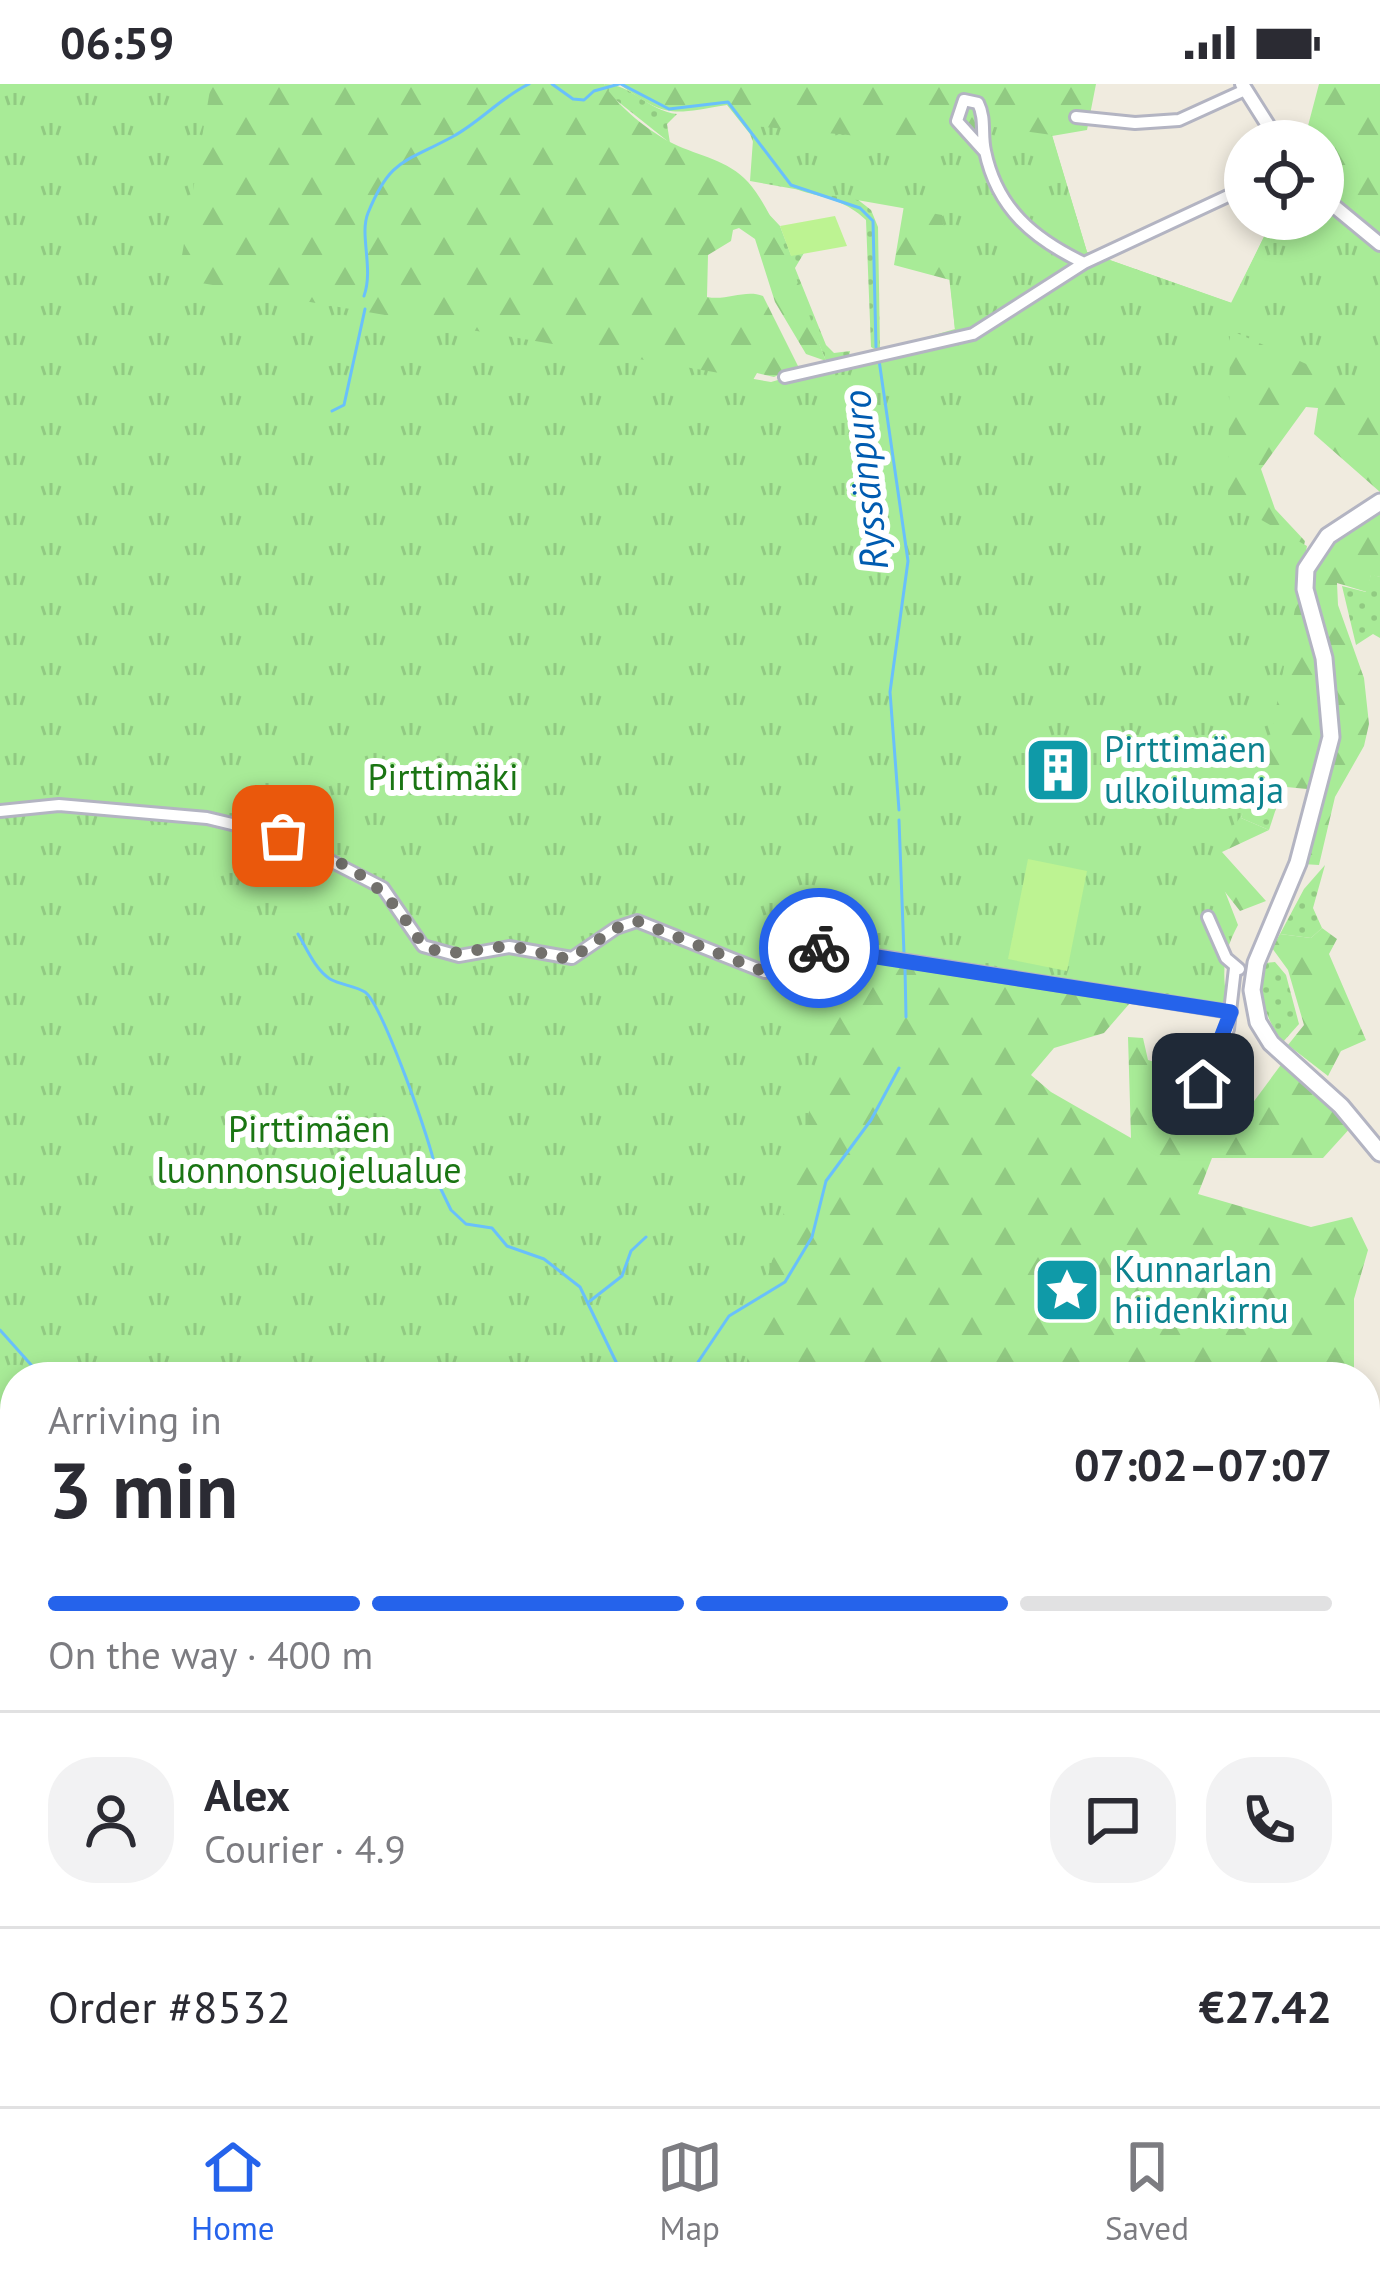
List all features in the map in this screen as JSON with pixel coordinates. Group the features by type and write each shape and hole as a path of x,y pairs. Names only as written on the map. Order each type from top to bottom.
{"main road":[{"path":"1380,502 1328,536 1306,569 1305,589 1324,658 1331,737 1298,863 1253,975 1256,1013 1271,1043 1341,1106 1380,1153"}],"street":[{"path":"1076,117 1135,123 1179,120 1244,87 1265,120"},
{"path":"985,152 1013,217 1048,246 1084,263"},
{"path":"785,377 973,334 1084,263 1224,198"},
{"path":"1344,214 1380,244"},
{"path":"0,811 59,805 207,818 283,836 370,878 403,910 423,946 459,956 509,946 572,958 616,928 637,921 765,972 782,970 814,948 826,948 1231,1012"},
{"path":"1185,1124 1231,1012 1235,968 1208,916"},
{"path":"1235,968 1253,975"}],"green space":[{"path":"0,84 604,84 655,133 722,163 748,182 783,243 826,361 806,354 775,302 755,239 739,228 733,230 731,241 708,255 707,297 763,296 798,366 774,377 757,373 742,399 608,760"},
{"name":"Pirttimäki","path":"0,84 211,84 178,279 771,382 955,329 942,215 750,181 754,126 973,147 987,126 1052,135 1087,252 1231,303 1262,240 1344,240 1344,220 1380,248 1380,397 1230,330 1228,501 1307,546 1261,787 1212,858 1238,925 1224,970 1231,1017 848,955 747,1362 0,1362"},
{"path":"604,84 677,114 667,124 670,143 611,96"},
{"path":"619,84 1096,84 1087,130 1052,136 1087,252 1232,303 1262,240 1307,240 1380,282 1380,492 1314,434 1318,408 1306,407 1261,469 1275,509 1305,541 1301,558 1325,722 1307,789 1276,786 1247,799 1241,818 1269,830 1222,852 1266,901 1240,911 1218,883 955,330 950,280 894,265 912,158 767,128 750,134 727,105 670,111"},
{"path":"1319,84 1380,84 1380,238 1344,207 1344,120 1310,120"},
{"path":"767,128 871,210 878,227 880,348 871,347 866,220 834,200 788,185 774,175 750,134"},
{"path":"764,209 780,226 791,255 804,253 795,268 826,345 834,353 850,351 849,357 826,361"},
{"path":"835,216 847,246 791,256 780,226"},
{"path":"1380,506 1380,577 1371,575 1367,592 1337,583 1338,605 1364,678 1369,724 1364,746 1335,797 1319,865 1302,864 1333,745 1309,572 1322,548"},
{"path":"1371,574 1380,577 1380,638 1373,634 1356,645 1342,586 1366,592"},
{"path":"1283,787 1269,830 1241,818 1247,799"},
{"name":"Pirttimäen luonnonsuojelualue","path":"0,815 1130,1003 1104,1033 1054,1048 1031,1075 1051,1092 1131,1138 1128,1037 1143,1038 1148,1060 1199,1075 1249,1108 1283,1062 1352,1126 1323,1158 1212,1158 1198,1194 1311,1227 1352,1217 1368,1250 1354,1299 1354,1362 0,1362"},
{"path":"1028,859 1087,871 1067,971 1008,959"},
{"path":"1325,865 1313,908 1322,928 1311,938 1280,934 1304,889"},
{"path":"1322,928 1337,939 1329,954 1366,1040 1341,1051 1328,1076 1288,1045 1304,1025 1288,970 1272,948 1280,934 1311,938"},
{"path":"1275,962 1286,975 1299,1024 1283,1042 1271,1024 1262,994 1266,963"}],"waterway":[{"path":"364,296 366,222 384,182 400,164 462,131 529,84"},
{"name":"Ryssänpuro","path":"552,84 573,99 584,100 594,91 619,84"},
{"name":"Ryssänpuro","path":"621,84 669,109 728,102 791,185 860,208 873,221 876,347"},
{"path":"332,411 344,405 365,309"},
{"name":"Ryssänpuro","path":"879,360 908,561 890,692 899,810"},
{"name":"Ryssänpuro","path":"899,820 904,954"},
{"path":"298,934 325,975 365,992 373,1002 406,1077 436,1172"},
{"name":"Ryssänpuro","path":"905,968 906,1017"},
{"name":"Ryssänpuro","path":"698,1362 729,1316 785,1282 812,1237 826,1181 871,1120 899,1068"},
{"path":"436,1179 451,1210 466,1224 492,1228 507,1246 544,1259 580,1287 616,1362"},
{"path":"590,1301 622,1276 631,1251 646,1237"},
{"path":"0,1330 29,1362"}],"way so far":[{"path":"283,836 370,878 403,910 423,946 459,956 509,946 572,958 583,955 616,928 637,921 765,972 782,970 819,948"}],"place":[{"name":"Pirttimäen ulkoilumaja","path":"1058,770"},
{"name":"Kunnarlan hiidenkirnu","path":"1067,1290"}],"route":[{"path":"819,948 1217,1014 1231,1012 1203,1084"}]}
